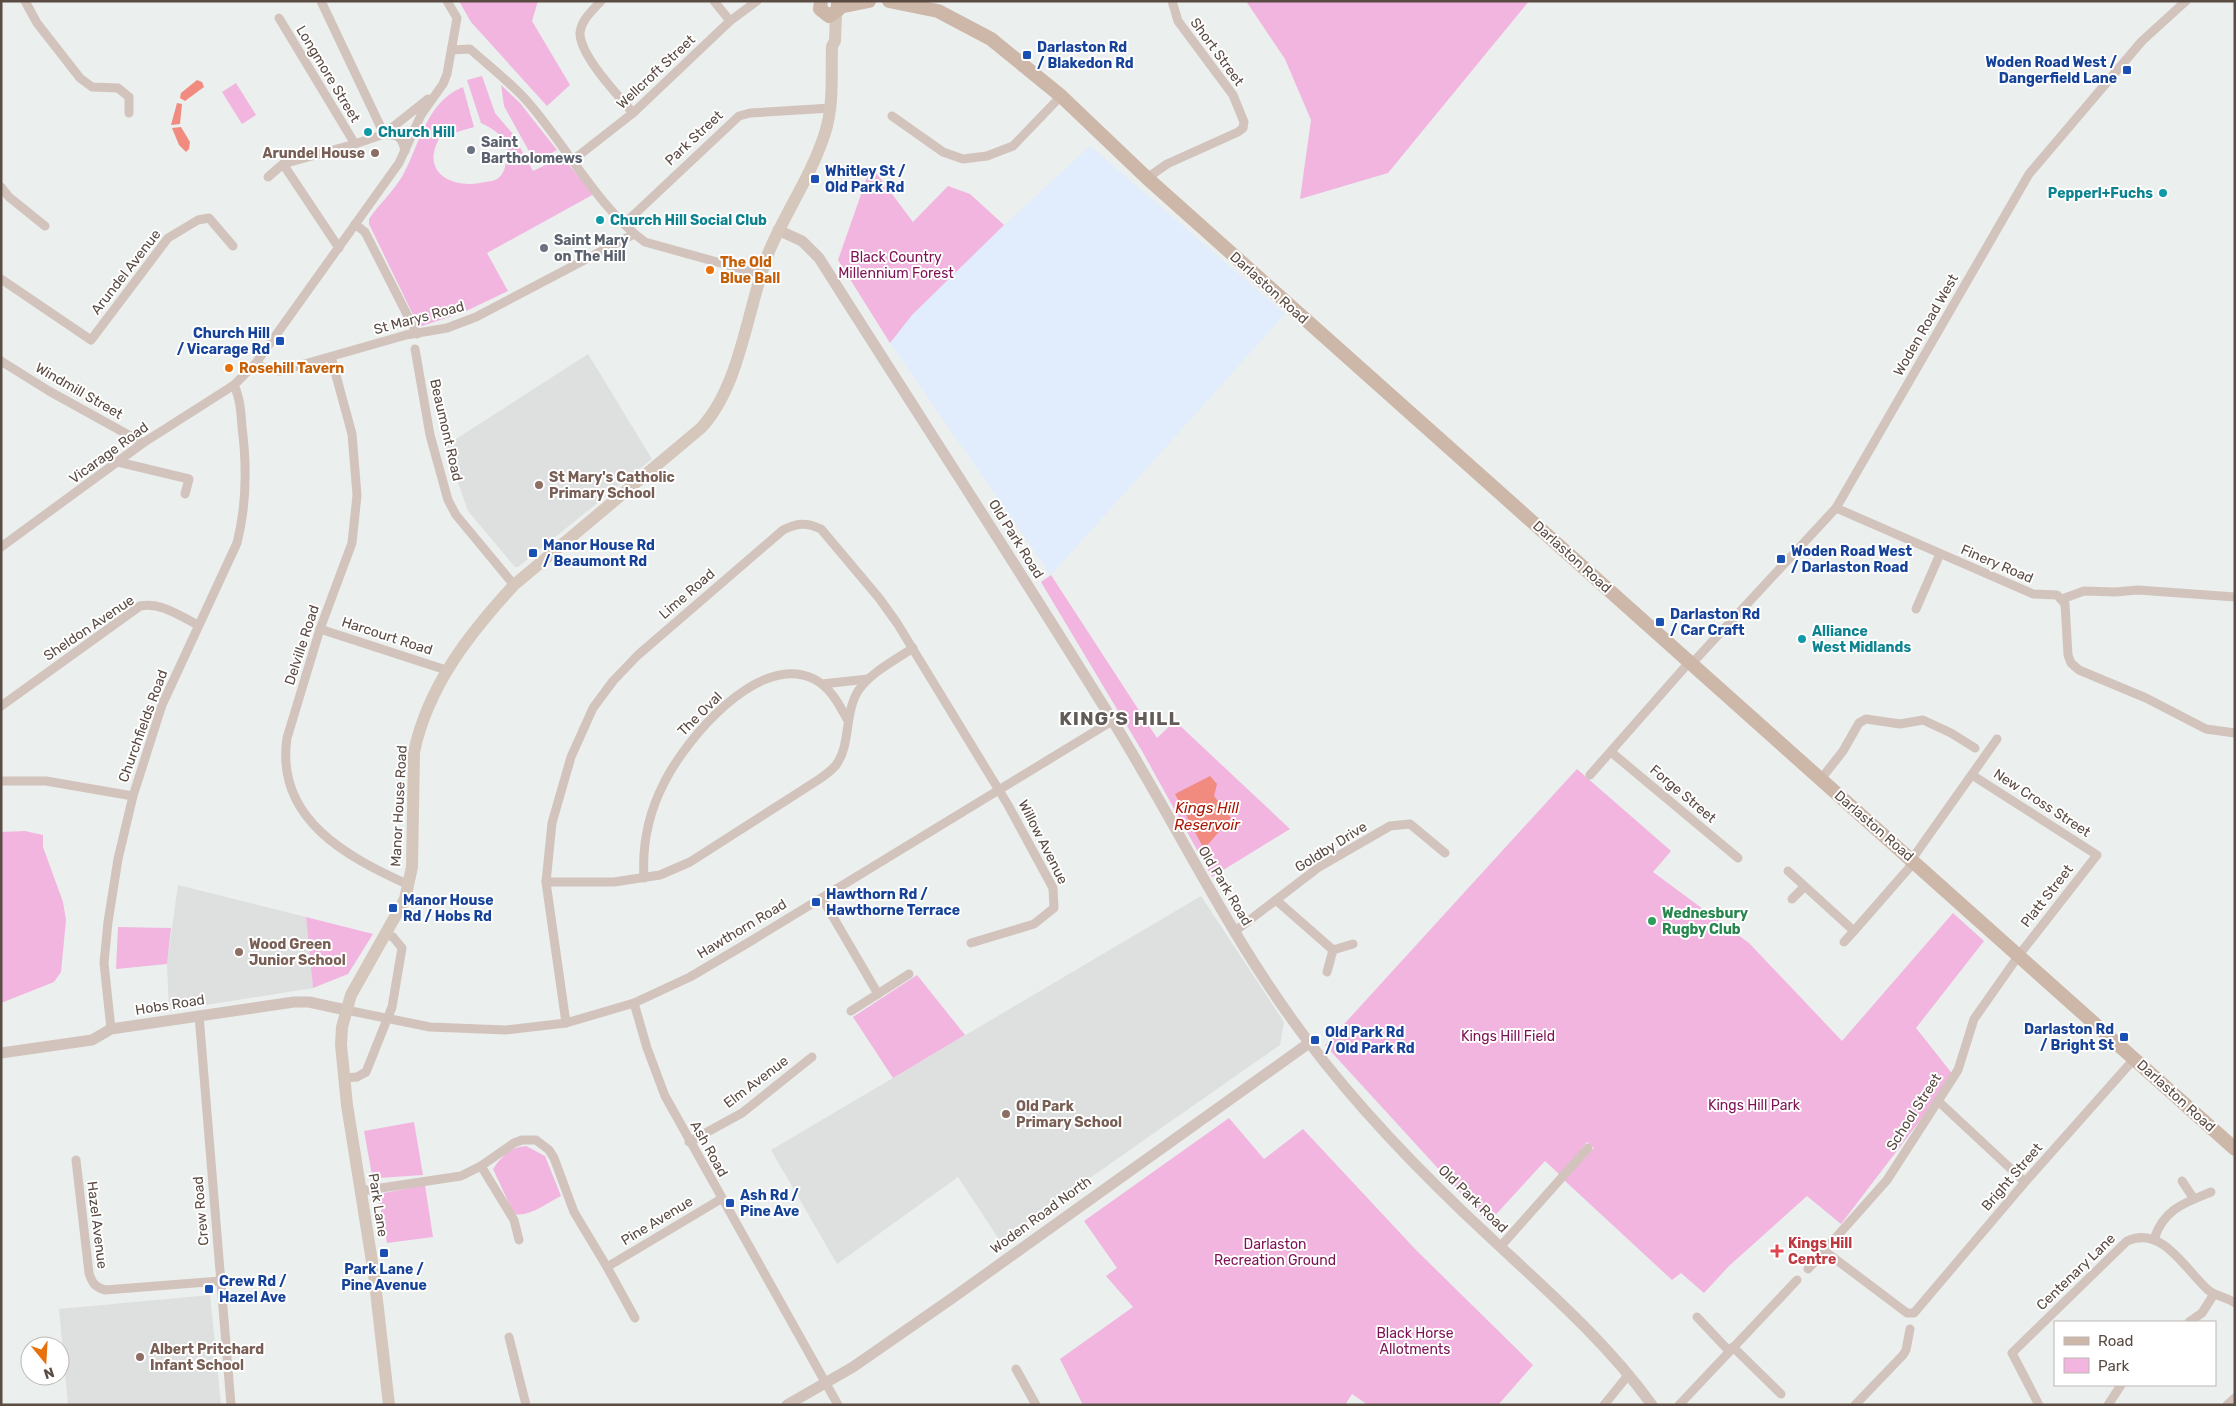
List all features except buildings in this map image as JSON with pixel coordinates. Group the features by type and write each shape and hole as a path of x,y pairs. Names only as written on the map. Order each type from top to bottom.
{"main road":[{"path":"827,6 869,1"},
{"name":"Darlaston Road","path":"889,1 904,2 938,11 972,28 1008,52 1061,96 1147,178 2235,1149"},
{"name":"Manor House Road","path":"346,1010 355,987 405,898 409,885 412,867 414,752 425,714 446,670 471,634 514,585 660,463 713,415 726,390 760,274 778,230 811,168 825,133 831,108 832,46 835,41 827,6"},
{"name":"Park Lane","path":"346,1010 341,1044 343,1078 374,1274 389,1405"}],"street":[{"path":"25,1 37,23 80,78 92,87 118,88 129,97 129,113"},
{"path":"321,1 384,134"},
{"path":"234,385 256,363 399,163 421,115 443,86 458,18 448,1"},
{"path":"601,1 583,24 580,33 582,45 591,60 633,113"},
{"path":"714,1 730,21"},
{"name":"Wellcroft Street","path":"573,160 633,113 730,21 757,1"},
{"name":"Short Street","path":"1147,178 1167,164 1238,132 1244,122 1233,95 1178,21 1172,1"},
{"name":"Woden Road West","path":"1691,663 1698,658 1836,508 2029,174 2142,41 2186,1"},
{"name":"Longmore Street","path":"279,18 355,144"},
{"path":"452,50 470,49 526,101 634,234 656,247 760,274"},
{"path":"268,178 283,164 384,134 443,86"},
{"path":"892,116 943,152 963,159 987,156 1013,146 1061,96"},
{"name":"Park Street","path":"624,224 739,116 750,113 831,108"},
{"path":"384,134 398,135 402,139 405,152"},
{"path":"283,164 338,248"},
{"path":"1,187 9,197 45,226"},
{"name":"Arundel Avenue","path":"1,279 91,340 168,238 198,220 209,218 233,246"},
{"path":"355,224 365,232 417,334"},
{"name":"Old Park Road","path":"778,230 802,241 819,258 1112,721 1234,932 1268,986 1309,1043 1352,1096 1388,1135 1500,1247 1598,1340 1629,1374 1652,1405"},
{"name":"St Marys Road","path":"256,363 264,368 280,370 447,328 476,317 634,234"},
{"name":"Beaumont Road","path":"415,349 430,435 448,500 456,515 514,585"},
{"name":"Delville Road","path":"331,357 352,434 357,495 352,543 320,629 287,738 285,754 294,792 304,813 322,835 373,867 409,885"},
{"name":"Windmill Street","path":"1,361 49,391 143,443"},
{"name":"Vicarage Road","path":"1,547 143,443 234,385"},
{"name":"Churchfields Road","path":"111,1029 104,963 108,922 118,859 133,796 162,705 236,542 243,514 246,467 240,400 234,385"},
{"path":"118,462 189,479 185,494"},
{"name":"Finery Road","path":"1836,508 2033,594 2057,595 2062,599"},
{"name":"Lime Road","path":"566,1023 546,882 549,841 556,803 571,757 593,708 613,681 638,655 782,530 799,524 808,524 821,529 879,598 913,648 999,790"},
{"path":"1916,609 1940,554"},
{"path":"2235,597 2138,590 2115,592 2084,591 2062,599 2066,610 2068,655 2071,663 2079,670 2146,698 2206,729 2235,733"},
{"name":"Sheldon Avenue","path":"1,706 140,606 155,605 162,607 198,625"},
{"name":"Harcourt Road","path":"320,629 446,670"},
{"path":"546,882 614,882 644,878 660,875 690,862 827,774 842,753 847,719 858,692 868,679 913,648"},
{"path":"1590,775 1691,663"},
{"name":"The Oval","path":"644,878 643,854 646,838 663,785 685,748 709,720 764,679 796,674 815,679 822,684 835,698 847,719"},
{"path":"822,684 868,679"},
{"path":"1821,779 1843,751 1859,723 1866,719 1900,724 1922,720 1951,733 1974,748"},
{"name":"Hawthorn Road","path":"346,1010 430,1027 464,1030 506,1030 566,1023 634,1003 690,977 1112,721"},
{"path":"1844,942 1909,868 1912,859 1997,739"},
{"name":"Forge Street","path":"1611,752 1738,858"},
{"name":"New Cross Street","path":"1972,775 2097,855"},
{"path":"1,781 46,781 133,796"},
{"name":"Willow Avenue","path":"971,943 1034,924 1054,908 1054,888 999,790"},
{"name":"Goldby Drive","path":"1234,932 1318,867 1390,826 1410,824 1445,853"},
{"name":"Platt Street","path":"2019,955 2097,855"},
{"path":"1788,871 1854,932"},
{"path":"1792,899 1804,887"},
{"path":"822,898 878,994"},
{"path":"1276,900 1333,950"},
{"path":"343,1078 357,1077 366,1072 392,1007 402,948 399,942 385,934"},
{"path":"1333,950 1353,944"},
{"path":"1327,972 1333,950"},
{"name":"School Street","path":"1808,1269 1826,1252 1887,1180 1958,1070 1974,1019 2019,955"},
{"path":"851,1011 909,974"},
{"name":"Hobs Road","path":"1,1053 92,1040 111,1029 294,1002 309,1002 346,1010"},
{"name":"Ash Road","path":"634,1003 659,1083 689,1142 838,1405"},
{"name":"Crew Road","path":"199,1015 231,1405"},
{"name":"Woden Road North","path":"787,1405 853,1367 952,1299 1309,1043"},
{"name":"Elm Avenue","path":"689,1142 742,1113 812,1057"},
{"name":"Bright Street","path":"1826,1252 1911,1314 1918,1310 2025,1182 2135,1058"},
{"path":"1938,1101 2025,1182"},
{"path":"361,1191 461,1176 481,1166 503,1149 522,1140 536,1140 554,1158 574,1212 607,1267 634,1318"},
{"path":"1500,1247 1588,1148"},
{"name":"Hazel Avenue","path":"76,1160 89,1273 92,1283 97,1288 105,1290 220,1281"},
{"path":"481,1166 514,1220 519,1240"},
{"path":"2182,1180 2194,1199"},
{"path":"2210,1192 2170,1211 2161,1222 2154,1238 2163,1244 2214,1294 2228,1298 2235,1303"},
{"name":"Pine Avenue","path":"607,1267 721,1199"},
{"name":"Centenary Lane","path":"2039,1405 2012,1353 2123,1245 2134,1238 2154,1238"},
{"path":"1679,1405 1797,1280"},
{"path":"2190,1321 2202,1313 2214,1294"},
{"path":"1697,1317 1781,1394"},
{"path":"1855,1405 1903,1356 1909,1339 1910,1329"},
{"path":"509,1337 526,1405"},
{"path":"1016,1369 1036,1405"},
{"path":"1604,1405 1629,1374"},
{"path":"2108,1405 2120,1386"},
{"path":"2227,1405 2235,1398"}],"shaded area":[{"path":"1090,146 1285,314 1051,575 890,343 912,315 969,258"},
{"name":"St Mary's Catholic Primary School","path":"588,354 652,459 518,567 515,567 468,511 445,446"},
{"name":"Wood Green Junior School","path":"178,885 306,917 313,988 169,1011 167,964"},
{"name":"Old Park Primary School","path":"1201,896 1284,1022 1280,1045 1000,1241 958,1177 837,1264 771,1150"},
{"name":"Albert Pritchard Infant School","path":"210,1295 221,1405 68,1405 66,1386 70,1386 70,1336 62,1336 59,1309"}],"green space":[{"path":"459,1 538,1 532,21 570,85 547,106 471,22"},
{"path":"1246,1 1529,1 1388,173 1300,199 1311,120 1285,59"},
{"path":"482,76 495,113 512,133 533,171 562,157 594,194 487,253 508,291 464,312 419,327 369,224 369,219 403,175 432,113 450,94 463,87 474,127 440,137 435,150 434,160 437,169 451,181 462,183 473,184 491,181 496,180 500,176 504,170 507,158 506,146 498,134 481,123 467,80"},
{"path":"236,83 256,115 242,124 222,92"},
{"path":"501,85 520,103 557,150 535,162 504,106"},
{"name":"Black Country Millennium Forest","path":"871,166 913,222 948,186 970,194 1004,225 912,315 890,343 838,260"},
{"path":"1051,575 1157,738 1175,721 1290,829 1212,877 1142,751 1041,582"},
{"path":"1577,769 1671,851 1653,872 1749,943 1842,1041 1953,913 1984,941 1916,1028 1954,1076 1841,1224 1807,1196 1729,1266 1704,1293 1681,1273 1672,1280 1564,1180 1594,1148 1587,1142 1560,1175 1545,1161 1488,1223 1325,1045"},
{"path":"25,831 43,835 43,847 63,902 66,920 61,972 54,982 1,1003 1,832"},
{"path":"306,917 373,934 348,974 313,988"},
{"path":"118,927 171,928 167,964 116,969"},
{"path":"917,975 965,1035 893,1078 853,1017"},
{"name":"Darlaston Recreation Ground","path":"1229,1118 1264,1159 1303,1129 1416,1250 1533,1365 1498,1405 1368,1405 1352,1394 1345,1405 1083,1405 1060,1359 1133,1307 1106,1276 1117,1268 1084,1221"},
{"path":"414,1122 423,1175 379,1178 372,1175 364,1131"},
{"path":"526,1146 545,1156 561,1196 532,1211 514,1214 493,1169 507,1153 515,1148"},
{"path":"425,1185 433,1237 387,1243 379,1200 384,1193"}],"water":[{"path":"197,80 202,82 204,87 185,101 180,98 181,93"},
{"path":"177,103 182,104 180,124 171,125"},
{"path":"181,127 190,142 189,149 186,152 179,145 172,128"},
{"name":"Kings Hill Reservoir","path":"1210,776 1217,784 1214,796 1231,818 1204,849 1175,794"}],"place":[{"name":"Darlaston Rd / Blakedon Rd","path":"1027,55"},
{"name":"Woden Road West / Dangerfield Lane","path":"2127,70"},
{"name":"Church Hill","path":"368,132"},
{"name":"Saint Bartholomews","path":"471,150"},
{"name":"Arundel House","path":"375,153"},
{"name":"Whitley St / Old Park Rd","path":"815,179"},
{"name":"Pepperl+Fuchs","path":"2163,193"},
{"name":"Church Hill Social Club","path":"600,220"},
{"name":"Saint Mary on The Hill","path":"544,248"},
{"name":"The Old Blue Ball","path":"710,270"},
{"name":"Church Hill / Vicarage Rd","path":"280,341"},
{"name":"Rosehill Tavern","path":"229,368"},
{"name":"St Mary's Catholic Primary School","path":"539,485"},
{"name":"Manor House Rd / Beaumont Rd","path":"533,553"},
{"name":"Woden Road West / Darlaston Road","path":"1781,559"},
{"name":"Darlaston Rd / Car Craft","path":"1660,622"},
{"name":"Alliance West Midlands","path":"1802,639"},
{"name":"Hawthorn Rd / Hawthorne Terrace","path":"816,902"},
{"name":"Manor House Rd / Hobs Rd","path":"393,908"},
{"name":"Wednesbury Rugby Club","path":"1652,921"},
{"name":"Wood Green Junior School","path":"239,952"},
{"name":"Darlaston Rd / Bright St","path":"2124,1037"},
{"name":"Old Park Rd / Old Park Rd","path":"1315,1040"},
{"name":"Old Park Primary School","path":"1006,1114"},
{"name":"Ash Rd / Pine Ave","path":"730,1203"},
{"name":"Kings Hill Centre","path":"1777,1251"},
{"name":"Park Lane / Pine Avenue","path":"384,1253"},
{"name":"Crew Rd / Hazel Ave","path":"209,1289"},
{"name":"Albert Pritchard Infant School","path":"140,1357"}],"district":[{"name":"KING’S HILL","path":"1120,718"}],"park label":[{"name":"Kings Hill Field","path":"1508,1036"},
{"name":"Kings Hill Park","path":"1754,1105"},
{"name":"Black Horse Allotments","path":"1415,1342"}]}
